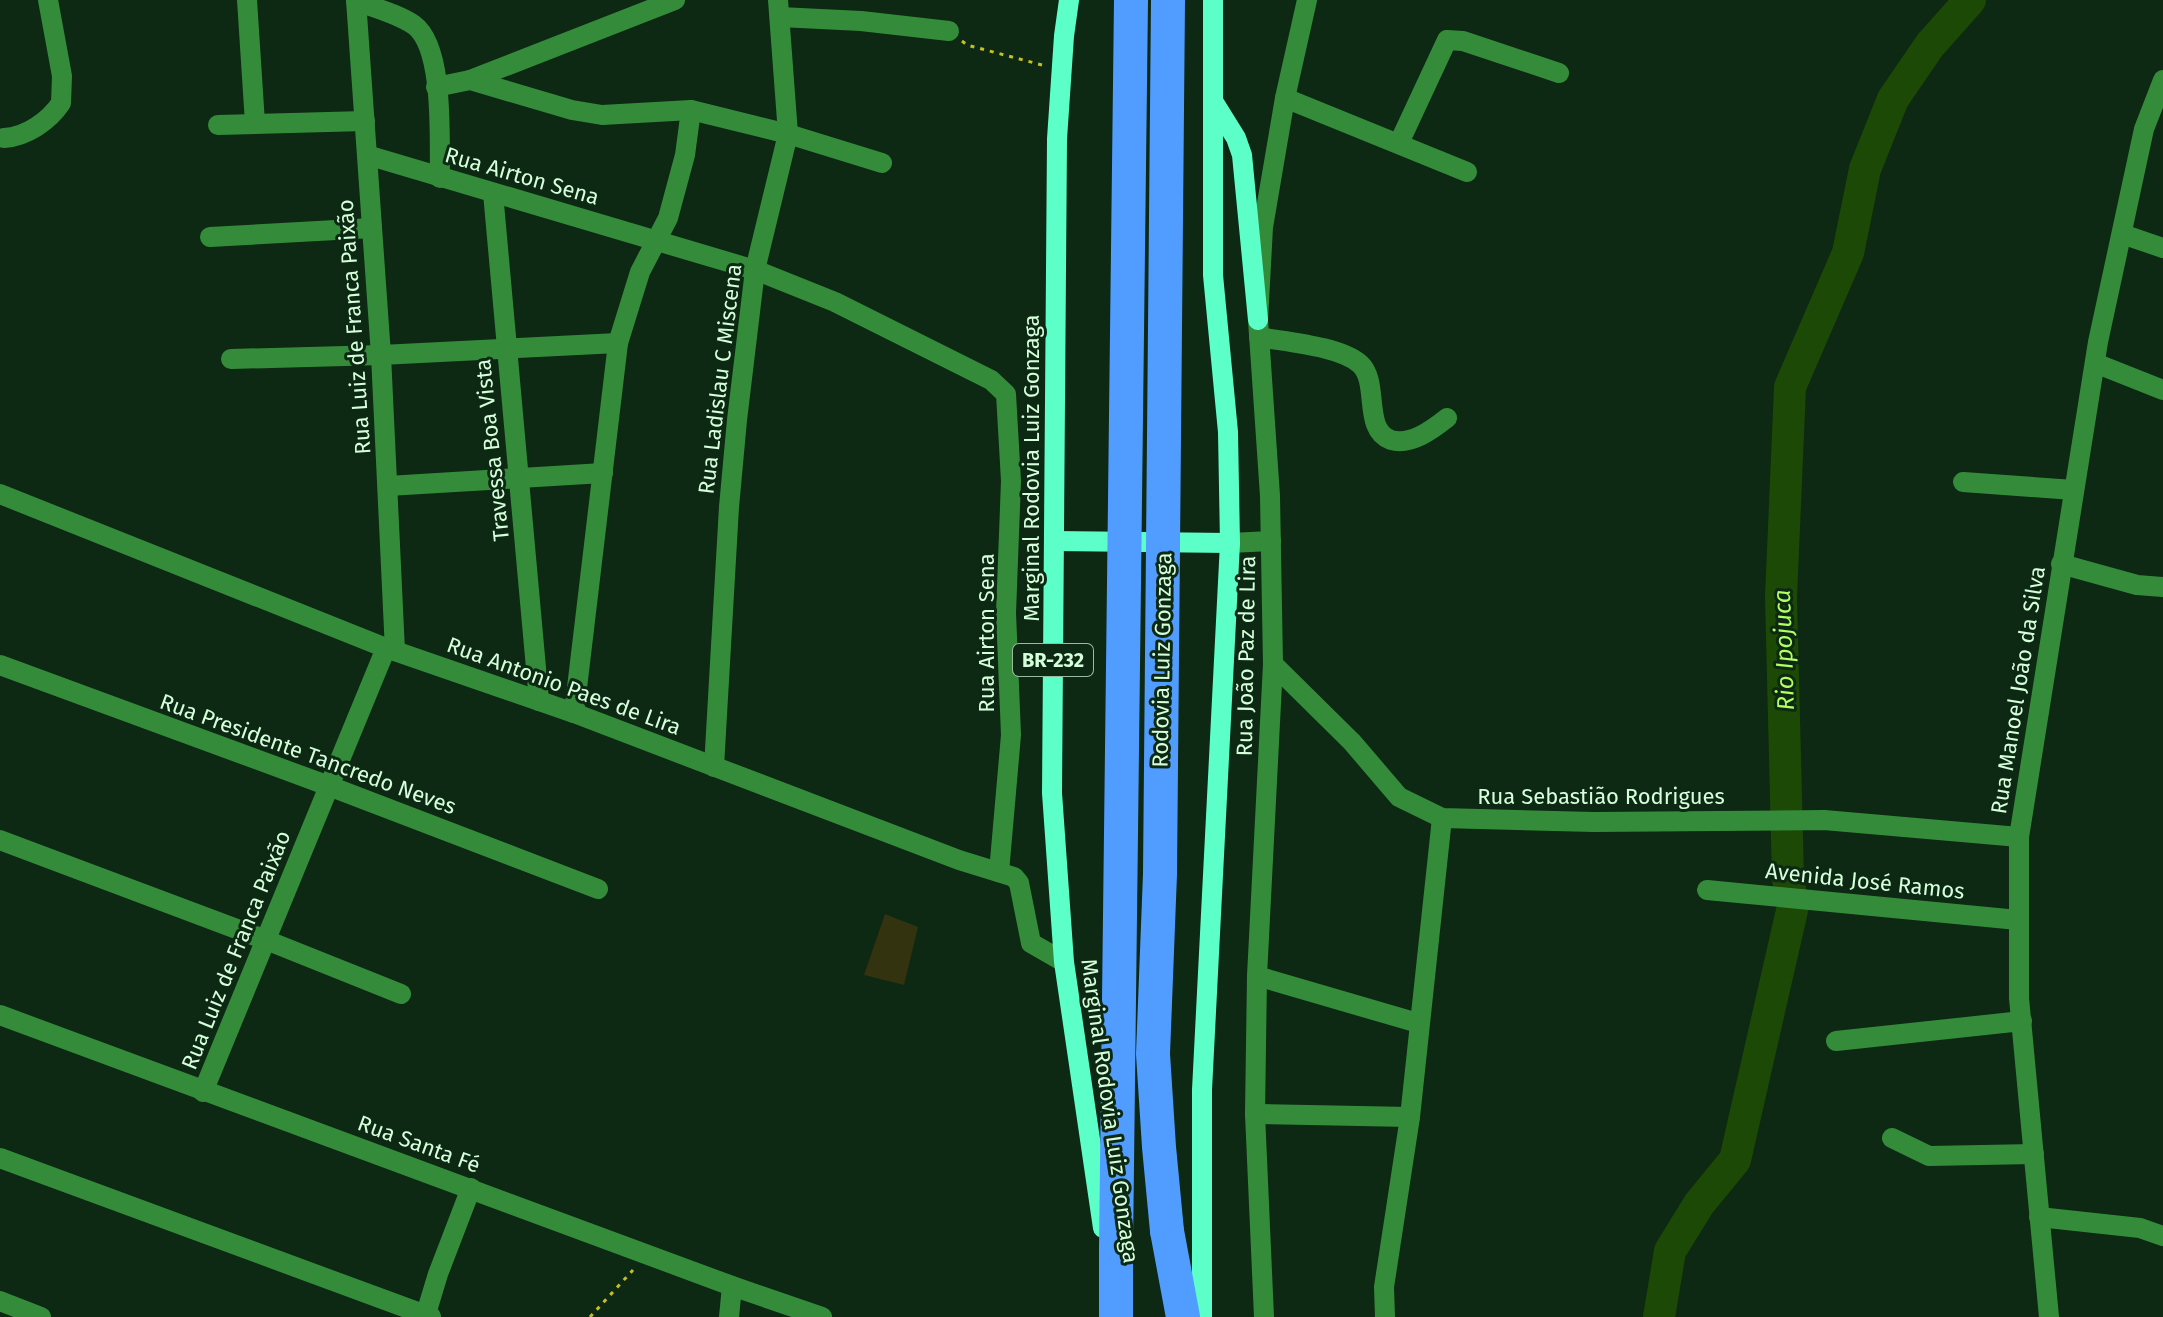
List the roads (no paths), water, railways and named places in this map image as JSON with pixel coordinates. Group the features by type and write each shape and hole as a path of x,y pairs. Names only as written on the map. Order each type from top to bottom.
{"highway":[{"name":"Rodovia Luiz Gonzaga","path":"1115,1317 1131,0"},
{"name":"Rodovia Luiz Gonzaga","path":"1168,0 1160,874 1153,1054 1167,1231 1183,1317"}],"main road":[{"name":"Marginal Rodovia Luiz Gonzaga","path":"1069,0 1057,139 1052,793 1064,962 1115,1317"},
{"path":"1202,1317 1202,1090 1230,543 1228,432 1213,275 1213,0"},
{"path":"1212,99 1236,138 1242,155 1258,329"},
{"path":"1054,541 1230,543"}],"street":[{"path":"4,138 35,128 61,103 62,76 48,0"},
{"path":"247,0 255,123"},
{"name":"Rua Luiz de Franca Paixão","path":"203,1092 329,786 391,650 388,486 381,355 356,0 417,27 427,41 436,87 440,178"},
{"path":"436,87 470,80 675,0"},
{"name":"Rua João Paz de Lira","path":"1264,1317 1255,1114 1257,976 1273,664 1270,482 1258,329 1263,227 1285,98 1307,0"},
{"path":"779,9 949,31"},
{"name":"Rua Ladislau C Miscena","path":"714,767 729,507 755,270 788,134 779,9"},
{"path":"1399,143 1447,40 1463,41 1559,73"},
{"path":"470,80 572,110 602,115 691,110 788,134 882,163"},
{"name":"Rua Manoel João da Silva","path":"2049,1317 2022,1021 2019,837 2095,363 2122,234 2154,130 2163,80"},
{"path":"1285,98 1467,172"},
{"path":"574,713 618,343 640,272 659,241 668,218 685,155 691,110"},
{"path":"218,125 365,121"},
{"name":"Rua Airton Sena","path":"367,155 755,270 835,302 991,380 1006,394 1011,481 1006,613 1011,735 999,872"},
{"name":"Travessa Boa Vista","path":"493,193 539,701"},
{"path":"210,237 372,228"},
{"path":"2122,234 2163,248"},
{"path":"1258,329 1354,359 1368,376 1376,424 1388,439 1411,439 1430,431 1447,418"},
{"path":"231,359 618,343"},
{"path":"2095,363 2163,390"},
{"path":"388,486 603,473"},
{"path":"1963,482 2074,490"},
{"name":"Rua Antonio Paes de Lira","path":"0,494 391,650 574,713 959,860 999,872"},
{"path":"1230,543 1271,541"},
{"path":"2061,564 2159,587 2163,568"},
{"name":"Rua Sebastião Rodrigues","path":"1273,664 1352,742 1399,797 1442,818 1594,822 1824,820 2019,837"},
{"name":"Rua Presidente Tancredo Neves","path":"0,665 598,889"},
{"path":"1385,1317 1384,1287 1410,1117 1442,818"},
{"path":"0,840 401,994"},
{"path":"999,872 1014,877 1019,883 1031,943 1064,962"},
{"name":"Avenida José Ramos","path":"1707,890 2018,920"},
{"path":"1257,976 1418,1023"},
{"name":"Rua Santa Fé","path":"0,1015 822,1317"},
{"path":"1836,1041 2022,1021"},
{"path":"1255,1114 1410,1117"},
{"path":"1892,1138 1929,1156 2034,1154"},
{"path":"0,1158 427,1316 471,1188"},
{"path":"2039,1217 2140,1228 2163,1236"},
{"path":"729,1317 732,1286"},
{"path":"0,1301 41,1317"}],"waterway":[{"name":"Rio Ipojuca","path":"1659,1317 1670,1251 1699,1204 1735,1160 1793,906 1788,879 1781,597 1790,387 1848,253 1865,169 1893,99 1930,45 1970,0"}]}
